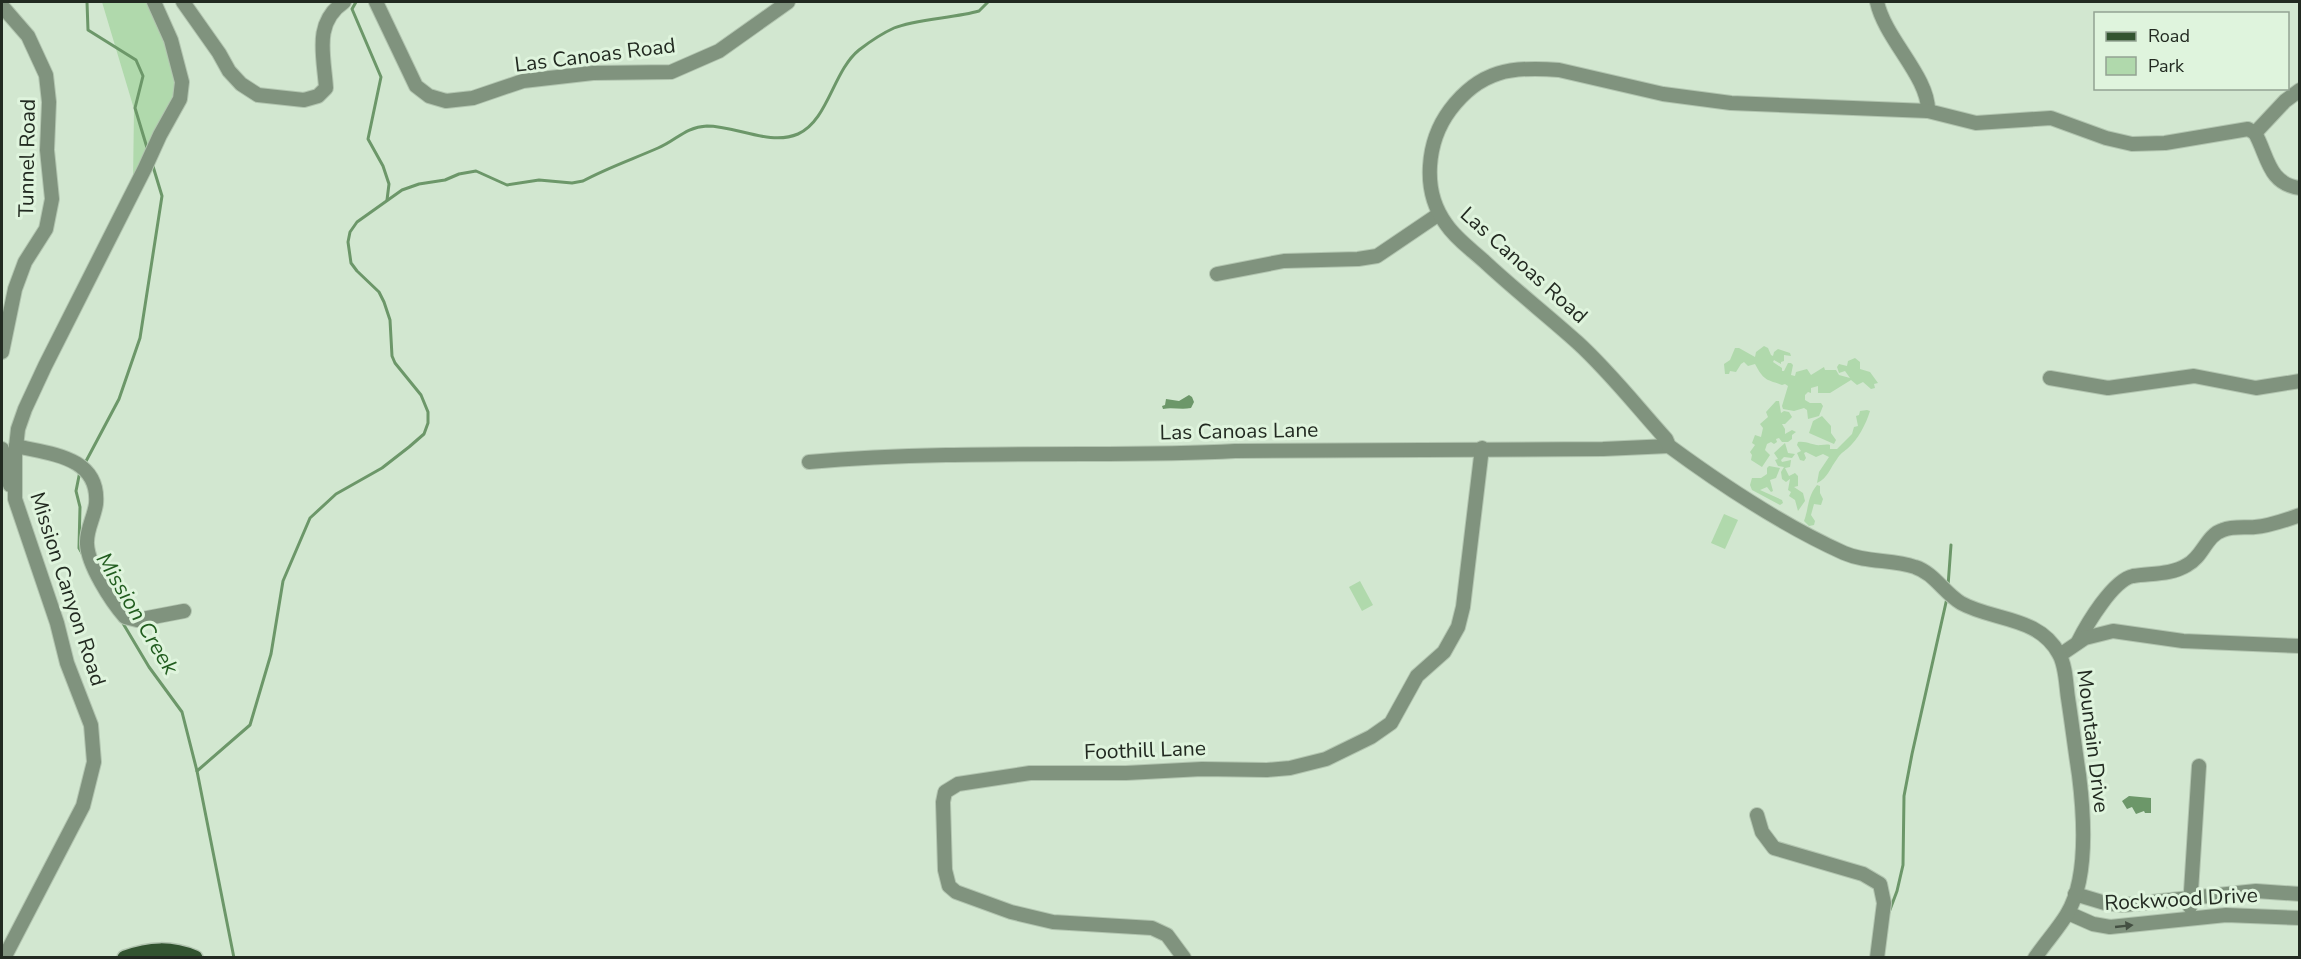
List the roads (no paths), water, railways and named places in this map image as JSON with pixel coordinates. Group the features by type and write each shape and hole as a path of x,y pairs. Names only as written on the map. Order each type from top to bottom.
{"main road":[{"path":"126,957 158,950 178,951 195,957"}],"street":[{"name":"Mission Canyon Road","path":"4,957 83,806 94,762 91,725 67,663 57,623 15,499 18,429 40,376 180,99 182,82 171,40 154,2"},
{"path":"183,2 229,71 241,84 258,95 304,100 318,96 326,88 322,60 324,29 328,16 344,2"},
{"name":"Las Canoas Road","path":"376,2 416,86 429,96 446,101 473,98 523,81 593,74 671,72 719,51 788,2"},
{"path":"1877,2 1885,26 1925,92 1928,111"},
{"name":"Tunnel Road","path":"2,6 28,36 46,75 50,102 47,150 52,199 46,229 25,262 15,289 2,352"},
{"name":"Las Canoas Road","path":"2060,656 2049,641 2032,628 1959,602 1922,570 1906,565 1859,558 1807,534 1707,473 1670,446 1611,375 1456,236 1439,213 1431,185 1432,147 1439,126 1462,95 1473,86 1485,78 1511,69 1559,70 1663,94 1731,103 1928,111 1976,123 2051,118 2106,138 2132,144 2165,143 2233,130 2248,129 2255,133"},
{"path":"2300,90 2285,101 2255,133 2275,176 2287,186 2300,188"},
{"path":"1217,274 1284,261 1358,259 1377,256 1439,213"},
{"path":"2050,378 2108,388 2194,376 2256,388 2300,381"},
{"path":"16,446 70,458 88,473 93,483 96,501 88,530 88,553 91,564 125,617 137,620 183,611"},
{"name":"Las Canoas Lane","path":"809,462 914,456 1482,448 1604,449 1670,446"},
{"name":"Foothill Lane","path":"1184,957 1167,935 1158,930 1053,922 1022,915 956,892 949,886 945,870 943,802 945,792 958,784 1030,773 1126,773 1290,768 1326,759 1371,737 1390,723 1417,676 1444,652 1458,627 1463,607 1482,448"},
{"path":"2,449 4,467 15,499"},
{"path":"2078,642 2109,593 2119,582 2133,576 2158,574 2188,565 2197,558 2214,535 2224,529 2257,527 2300,515"},
{"name":"Mountain Drive","path":"2035,957 2068,913 2075,894 2082,859 2082,812 2066,683 2060,656 2090,636 2113,632 2183,641 2300,646"},
{"path":"2190,918 2199,766"},
{"path":"1757,814 1762,832 1774,848 1863,874 1880,884 1884,903 1877,957"},
{"name":"Rockwood Drive","path":"2075,894 2118,905 2256,891 2300,894"},
{"name":"Rockwood Drive","path":"2068,913 2093,924 2110,927 2190,918 2249,915 2300,918"}],"waterway":[{"name":"Mission Creek","path":"87,2 88,30 136,60 143,76 135,108 148,151"},
{"path":"356,2 352,9 381,77 368,139 383,166 389,184 387,200"},
{"path":"197,771 250,725 271,654 283,581 310,518 336,494 382,468 409,447 424,434 428,423 428,412 421,395 392,356 390,320 384,302 379,292 351,263 348,242 350,232 357,222 402,190 419,184 445,180 459,174 476,171 507,185 539,180 572,183 583,181 665,145 687,131 699,127 718,127 776,138 798,134 808,128 817,118 850,59 867,44 894,28 979,11 988,2"},
{"name":"Mission Creek","path":"84,465 119,399 140,338 162,196 152,163"},
{"name":"Mission Creek","path":"80,471 76,491 80,507 79,548 83,555"},
{"path":"1948,586 1951,545"},
{"path":"1888,915 1903,865 1904,796 1947,598"},
{"name":"Mission Creek","path":"121,620 149,667 182,712 197,771 234,958"}]}
